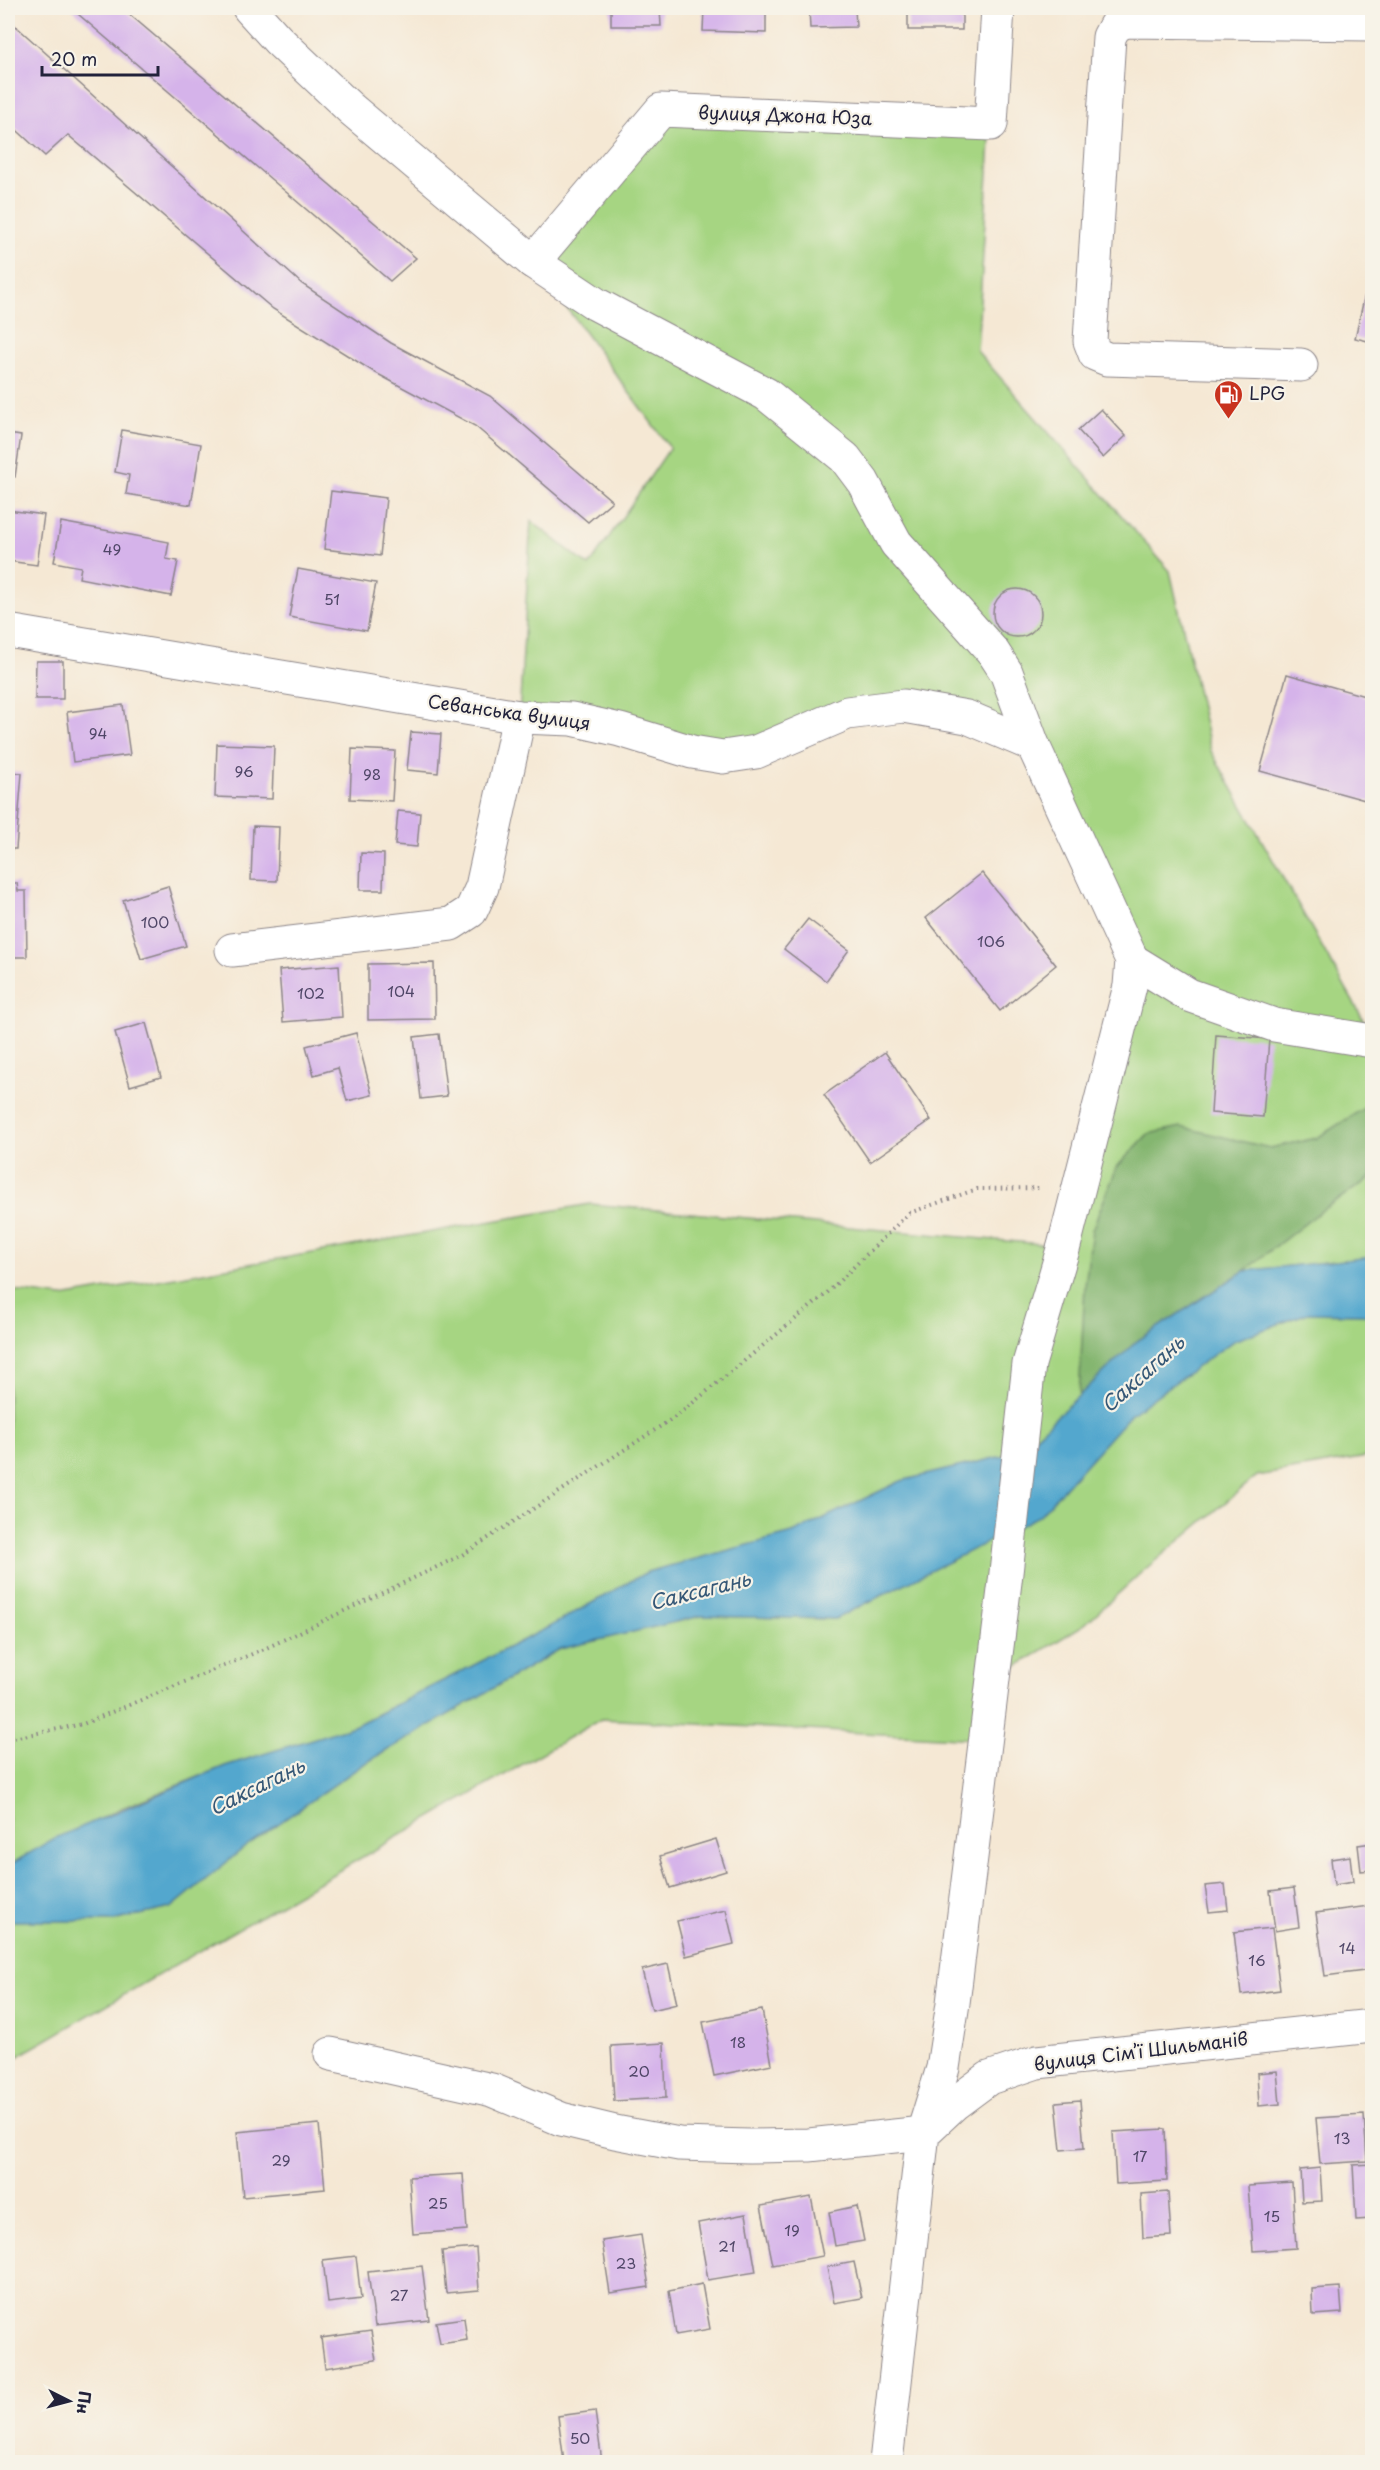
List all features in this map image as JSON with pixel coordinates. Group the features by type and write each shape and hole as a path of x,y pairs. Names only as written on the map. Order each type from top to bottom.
{"street":[{"path":"249,8 278,40 351,109 533,262 596,303 766,394 845,458 863,482 896,543 993,652 1006,672 1033,745 1132,960 1130,986 1078,1193 1029,1364 1005,1582 953,2003 943,2068 923,2133 886,2463"},
{"name":"вулиця Джона Юза","path":"533,262 661,110 990,124 998,8"},
{"path":"1301,365 1107,359 1095,354 1090,341 1109,37 1114,26 1126,21 1372,24"},
{"name":"Севанська вулиця","path":"8,631 519,717 572,719 620,730 692,752 723,757 756,752 847,713 904,706 967,717 1033,745"},
{"path":"232,950 451,924 471,911 482,887 519,717"},
{"path":"1132,960 1189,995 1274,1025 1372,1041"},
{"name":"вулиця Сімʼї Шильманів","path":"923,2133 954,2104 989,2078 1037,2062 1372,2026"},
{"path":"331,2054 492,2090 561,2119 680,2144 809,2145 923,2133"}],"path":[{"path":"8,1739 82,1724 262,1650 462,1555 678,1415 826,1294 909,1213 977,1190 1041,1188 1078,1193"}],"green space":[{"path":"661,110 991,124 977,351 1170,571 1211,751 1372,1035 1372,1257 1244,1271 1137,1341 1019,1452 901,1481 793,1533 647,1572 549,1627 354,1726 225,1766 119,1809 8,1866 8,1290 62,1297 590,1204 1064,1246 1130,986 1033,745 904,706 756,752 519,717 531,521 589,566 670,448 533,262"},
{"path":"1372,1103 1372,1177 1325,1208 1244,1271 1137,1341 1079,1396 1085,1286 1092,1230 1117,1167 1148,1134 1181,1127 1270,1148 1317,1138"},
{"path":"1308,1313 1363,1314 1372,1318 1372,1456 1257,1476 1143,1571 1085,1624 1004,1674 996,1740 601,1719 8,2062 8,1921 112,1921 171,1908 245,1847 364,1764 560,1649 701,1616 835,1619 1039,1516 1131,1414 1233,1341"}],"water":[{"name":"Саксагань","path":"1372,1257 1372,1318 1363,1314 1308,1313 1233,1341 1131,1414 1039,1516 835,1619 701,1616 560,1649 364,1764 245,1847 171,1908 112,1921 8,1921 8,1866 53,1839 225,1766 354,1726 549,1627 647,1572 793,1533 901,1481 1019,1452 1137,1341 1244,1271"}],"building":[{"path":"71,8 122,8 416,258 390,281"},
{"path":"611,8 660,8 661,26 611,26"},
{"path":"704,8 766,8 766,33 703,31"},
{"path":"809,8 855,8 856,27 810,28"},
{"path":"908,8 962,8 962,30 908,30"},
{"path":"8,19 302,284 391,343 490,396 612,501 588,522 475,426 374,372 273,309 68,135 45,156 8,122"},
{"path":"1372,264 1372,342 1355,338"},
{"path":"1101,409 1126,436 1103,458 1078,430"},
{"path":"122,430 201,444 191,505 126,494 129,475 115,472"},
{"path":"8,434 21,436 15,477 8,476"},
{"path":"331,491 386,498 380,556 324,549"},
{"path":"8,510 44,515 37,565 8,561"},
{"path":"61,522 169,542 166,559 178,561 171,596 79,578 81,567 54,562"},
{"path":"298,569 376,583 367,631 289,617"},
{"path":"1017,589 1034,596 1041,613 1034,630 1017,637 1000,630 993,613 1000,596"},
{"path":"36,661 63,661 63,699 35,699"},
{"path":"1287,674 1372,698 1372,802 1260,771"},
{"path":"123,705 130,755 73,762 67,712"},
{"path":"411,732 441,734 438,773 407,770"},
{"path":"217,744 274,746 272,799 215,797"},
{"path":"352,749 395,751 392,801 350,799"},
{"path":"8,772 22,773 16,849 8,849"},
{"path":"398,811 420,813 417,847 395,845"},
{"path":"253,826 279,827 277,881 251,880"},
{"path":"361,853 384,854 383,890 360,890"},
{"path":"982,873 1056,965 1000,1011 926,918"},
{"path":"8,883 17,883 18,891 26,891 27,957 8,957"},
{"path":"168,886 186,946 141,959 123,900"},
{"path":"808,919 849,950 826,981 784,949"},
{"path":"434,963 435,1019 368,1020 368,964"},
{"path":"339,965 342,1017 283,1022 279,970"},
{"path":"146,1023 161,1077 130,1086 115,1032"},
{"path":"356,1033 372,1095 347,1101 338,1068 314,1075 306,1046"},
{"path":"439,1034 447,1096 421,1099 414,1037"},
{"path":"1216,1035 1269,1039 1263,1117 1211,1113"},
{"path":"885,1052 931,1120 870,1162 824,1095"},
{"path":"716,1839 726,1871 670,1888 660,1856"},
{"path":"1372,1843 1372,1870 1361,1871 1358,1845"},
{"path":"1350,1856 1353,1882 1334,1885 1331,1859"},
{"path":"1225,1884 1228,1910 1209,1912 1205,1886"},
{"path":"1294,1888 1299,1927 1275,1931 1270,1891"},
{"path":"1369,1906 1372,1929 1372,1970 1325,1976 1316,1913"},
{"path":"726,1910 734,1944 686,1956 677,1921"},
{"path":"1272,1928 1280,1990 1241,1995 1234,1932"},
{"path":"668,1964 677,2004 652,2010 642,1970"},
{"path":"762,2010 772,2064 714,2076 703,2022"},
{"path":"664,2043 666,2098 614,2101 611,2046"},
{"path":"1277,2071 1280,2104 1259,2106 1257,2073"},
{"path":"1080,2100 1084,2148 1061,2150 1056,2102"},
{"path":"1364,2115 1367,2161 1320,2164 1316,2118"},
{"path":"319,2124 325,2189 243,2197 237,2132"},
{"path":"1165,2129 1167,2181 1116,2184 1113,2132"},
{"path":"1372,2164 1372,2219 1356,2220 1353,2165"},
{"path":"1320,2168 1322,2201 1302,2202 1300,2170"},
{"path":"463,2174 467,2230 413,2234 409,2177"},
{"path":"1292,2183 1296,2248 1253,2251 1248,2186"},
{"path":"1168,2192 1171,2236 1143,2238 1141,2194"},
{"path":"811,2197 823,2256 773,2265 761,2206"},
{"path":"857,2206 864,2241 835,2246 829,2212"},
{"path":"746,2214 756,2272 708,2280 698,2223"},
{"path":"641,2235 649,2287 610,2293 602,2241"},
{"path":"476,2248 479,2290 446,2293 442,2251"},
{"path":"356,2256 361,2299 328,2303 323,2260"},
{"path":"854,2262 862,2298 834,2303 827,2267"},
{"path":"422,2266 429,2320 375,2326 368,2272"},
{"path":"702,2284 710,2329 676,2335 669,2291"},
{"path":"1340,2287 1342,2313 1313,2315 1312,2289"},
{"path":"464,2318 467,2340 440,2344 436,2322"},
{"path":"371,2331 376,2360 325,2368 321,2338"},
{"path":"595,2411 602,2462 564,2462 558,2416"}],"place":[{"name":"LPG","path":"1228,420"}]}
